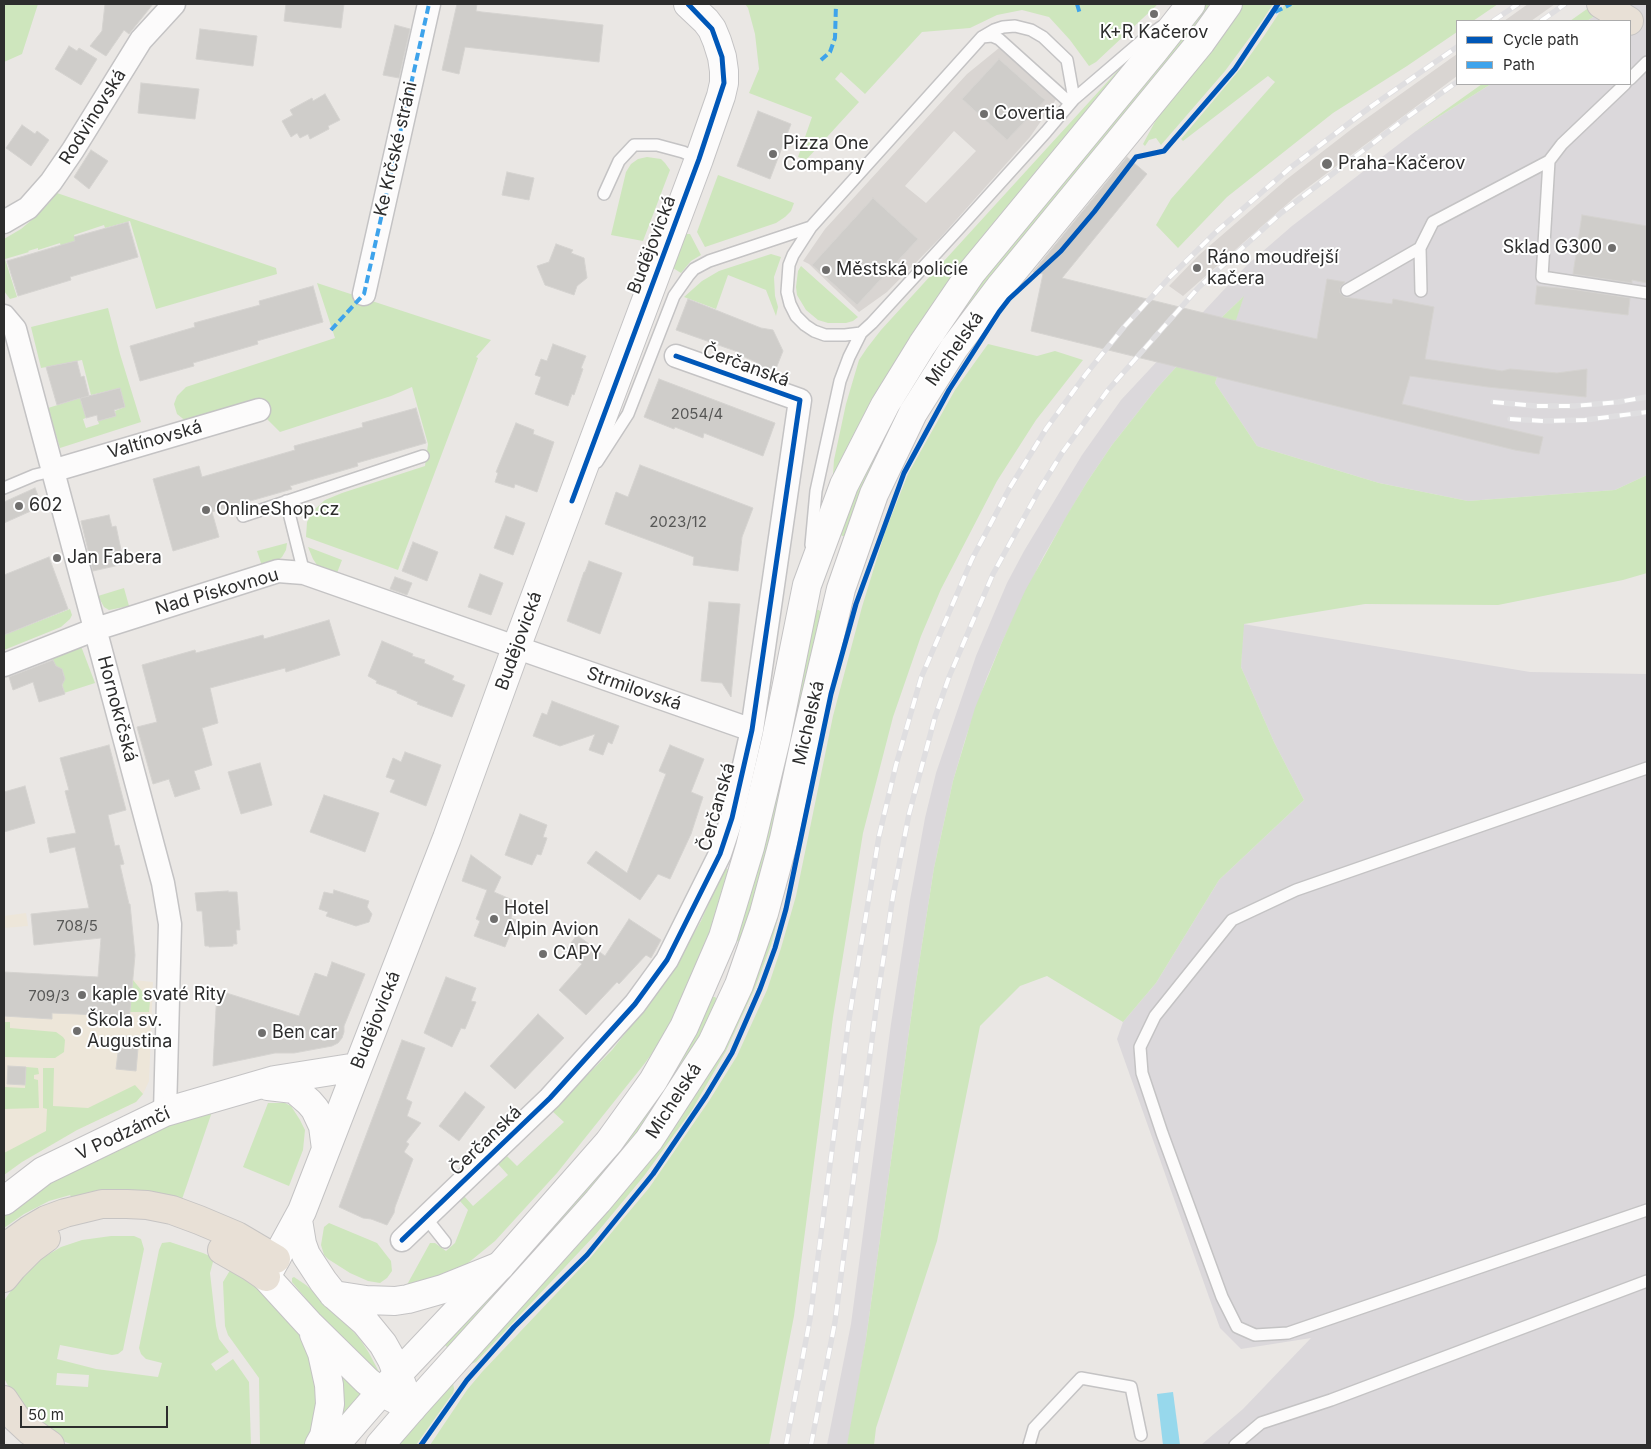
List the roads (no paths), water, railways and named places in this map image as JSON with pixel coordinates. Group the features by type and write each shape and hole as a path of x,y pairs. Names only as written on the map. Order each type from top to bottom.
{"highway":[{"path":"1601,4 1626,20"},
{"path":"1631,23 1647,33"},
{"path":"4,1248 28,1230 65,1212 102,1204 146,1205 172,1210 237,1236 271,1268"},
{"path":"4,1278 12,1267 31,1250 45,1239 59,1232 85,1224 125,1222 158,1225 179,1231 271,1268"},
{"path":"4,1400 16,1418 50,1445"}],"main road":[{"name":"Michelská","path":"384,1440 598,1201 648,1140 712,1043 738,985 764,914 784,838 841,588 874,494 913,413 954,348 1004,281 1195,49 1228,4"},
{"name":"Budějovická","path":"271,1268 298,1220 447,838 721,96 724,83 722,57 712,29 697,7"},
{"name":"Michelská","path":"335,1445 389,1384 500,1266 609,1142 653,1081 684,1027 723,937 750,847 776,739 807,585 844,486 885,405 922,345 971,273 1188,7"},
{"name":"V Podzámčí","path":"4,1201 44,1171 165,1112 275,1080 357,1067"},
{"name":"V Podzámčí","path":"251,1086 274,1086 294,1089 315,1109 322,1126 326,1149"},
{"path":"298,1220 306,1255 322,1281 334,1295 375,1333 388,1352 389,1384"},
{"path":"271,1268 334,1295 366,1300 395,1301 444,1289 500,1266"},
{"path":"271,1268 309,1324 322,1353 330,1385 330,1404 324,1436 319,1445"},
{"path":"309,1324 367,1381 389,1384 412,1408"}],"street":[{"name":"Rodvinovská","path":"4,222 28,208 51,182 141,40 174,4"},
{"name":"Ke Krčské stráni","path":"364,294 429,4"},
{"name":"Hornokrčská","path":"4,316 15,329 163,883 170,924 165,1112"},
{"name":"Čerčanská","path":"402,1240 550,1098 635,1004 668,960 720,854 732,818 752,730 800,400 676,356"},
{"name":"Valtínovská","path":"52,471 259,410"},
{"name":"Nad Pískovnou","path":"4,665 96,629 278,571 304,574 516,648"},
{"name":"Strmilovská","path":"516,648 752,730"}],"lane":[{"path":"807,585 816,491 838,390 848,356 861,333 872,324 1072,101 1144,39 1188,7"},
{"path":"861,333 825,335 814,331 796,316 787,292 789,265 793,255 811,227 982,37 1003,27 1015,26 1031,30 1044,37 1067,60 1072,101"},
{"path":"982,37 992,36 999,39 1072,101"},
{"path":"1631,78 1647,62"},
{"path":"1421,291 1420,248 1433,222 1549,161 1562,144 1624,85"},
{"path":"604,194 619,160 634,146 657,146 683,152 699,159"},
{"path":"1549,161 1542,277 1647,293"},
{"path":"572,501 628,414 674,296 688,276 709,261 811,227"},
{"path":"1346,290 1420,248"},
{"path":"243,516 423,456"},
{"path":"4,488 35,475 52,471"},
{"path":"286,501 304,574"},
{"path":"1647,768 1296,890 1232,920 1155,1016 1140,1047 1142,1074 1222,1297 1237,1327 1255,1335 1288,1333 1647,1210"},
{"path":"426,1218 445,1242"},
{"path":"1235,1445 1261,1423 1331,1400 1647,1281"},
{"path":"1029,1445 1034,1428 1081,1378 1131,1387 1142,1435"}],"water":[{"path":"1173,1392 1180,1445 1163,1445 1157,1394"}],"railway":[{"path":"1494,20 1518,4"},
{"path":"1542,20 1565,4"},
{"path":"786,1445 810,1319 849,1019 879,836 896,765 921,678 972,559 1009,489 1046,429 1086,374 1124,327 1169,278 1217,231 1290,168 1369,108 1456,48"},
{"path":"811,1445 835,1322 878,994 893,896 909,814 935,717 949,677 993,574 1038,492 1062,453 1108,390 1199,287 1281,213 1406,118 1456,83"},
{"path":"1493,402 1536,406 1574,406 1647,397"},
{"path":"1510,419 1543,421 1585,420 1647,412"}],"place":[{"name":"K+R Kačerov","path":"1154,14"},
{"name":"Covertia","path":"984,114"},
{"name":"Pizza One Company","path":"773,154"},
{"name":"Praha-Kačerov","path":"1327,164"},
{"name":"Sklad G300","path":"1612,248"},
{"name":"Ráno moudřejší kačera","path":"1197,268"},
{"name":"Městská policie","path":"826,270"},
{"name":"602","path":"19,506"},
{"name":"OnlineShop.cz","path":"206,510"},
{"name":"Jan Fabera","path":"57,558"},
{"name":"Hotel Alpin Avion","path":"494,919"},
{"name":"CAPY","path":"543,954"},
{"name":"kaple svaté Rity","path":"82,995"},
{"name":"Škola sv. Augustina","path":"77,1031"},
{"name":"Ben car","path":"262,1033"}]}
